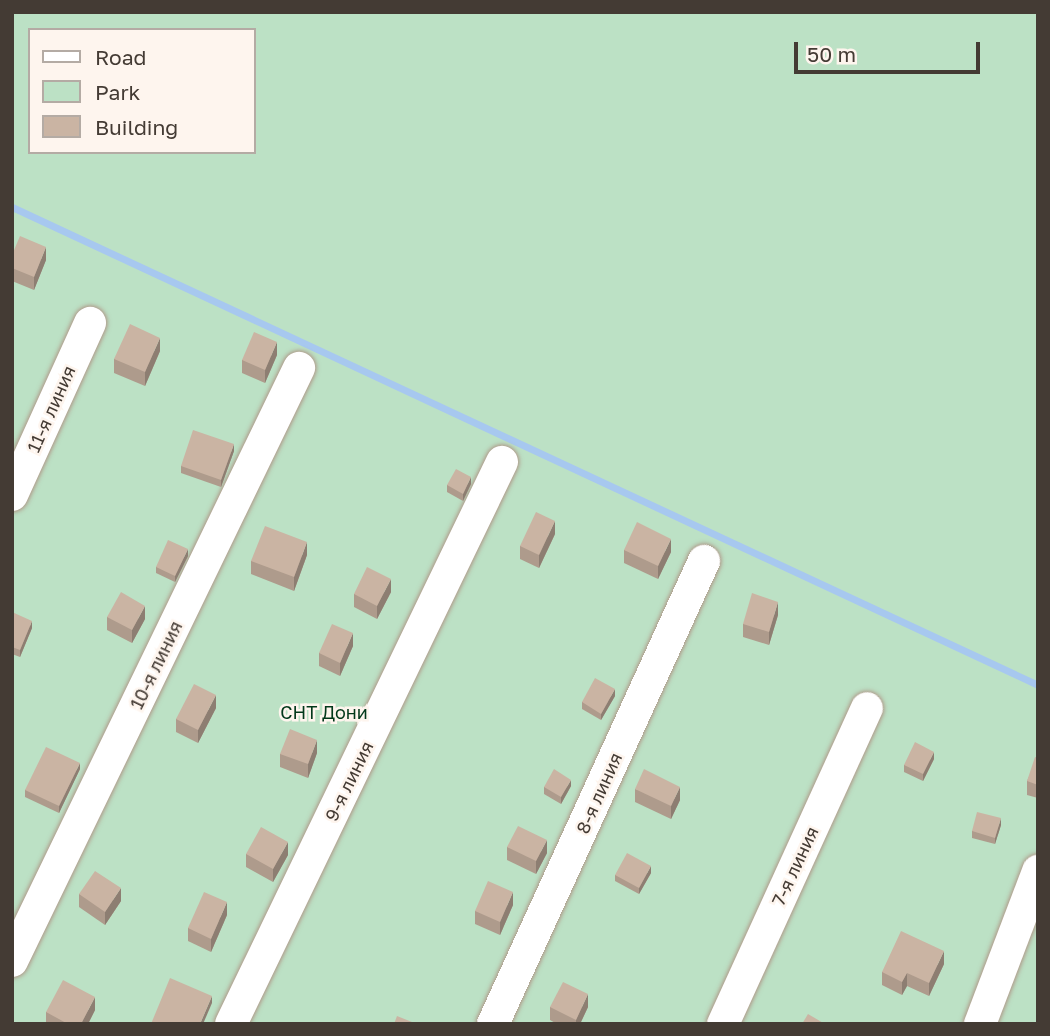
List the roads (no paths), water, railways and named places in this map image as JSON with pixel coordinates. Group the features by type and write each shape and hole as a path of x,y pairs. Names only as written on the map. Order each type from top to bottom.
{"lane":[{"name":"11-я линия","path":"12,495 90,323"},
{"name":"10-я линия","path":"12,961 299,368"},
{"name":"9-я линия","path":"231,1024 502,462"},
{"name":"8-я линия","path":"494,1024 704,561"},
{"name":"7-я линия","path":"723,1024 867,708"},
{"path":"980,1024 1038,871"}],"waterway":[{"path":"12,207 1038,685"}],"park label":[{"name":"СНТ Дони","path":"324,712"}]}
